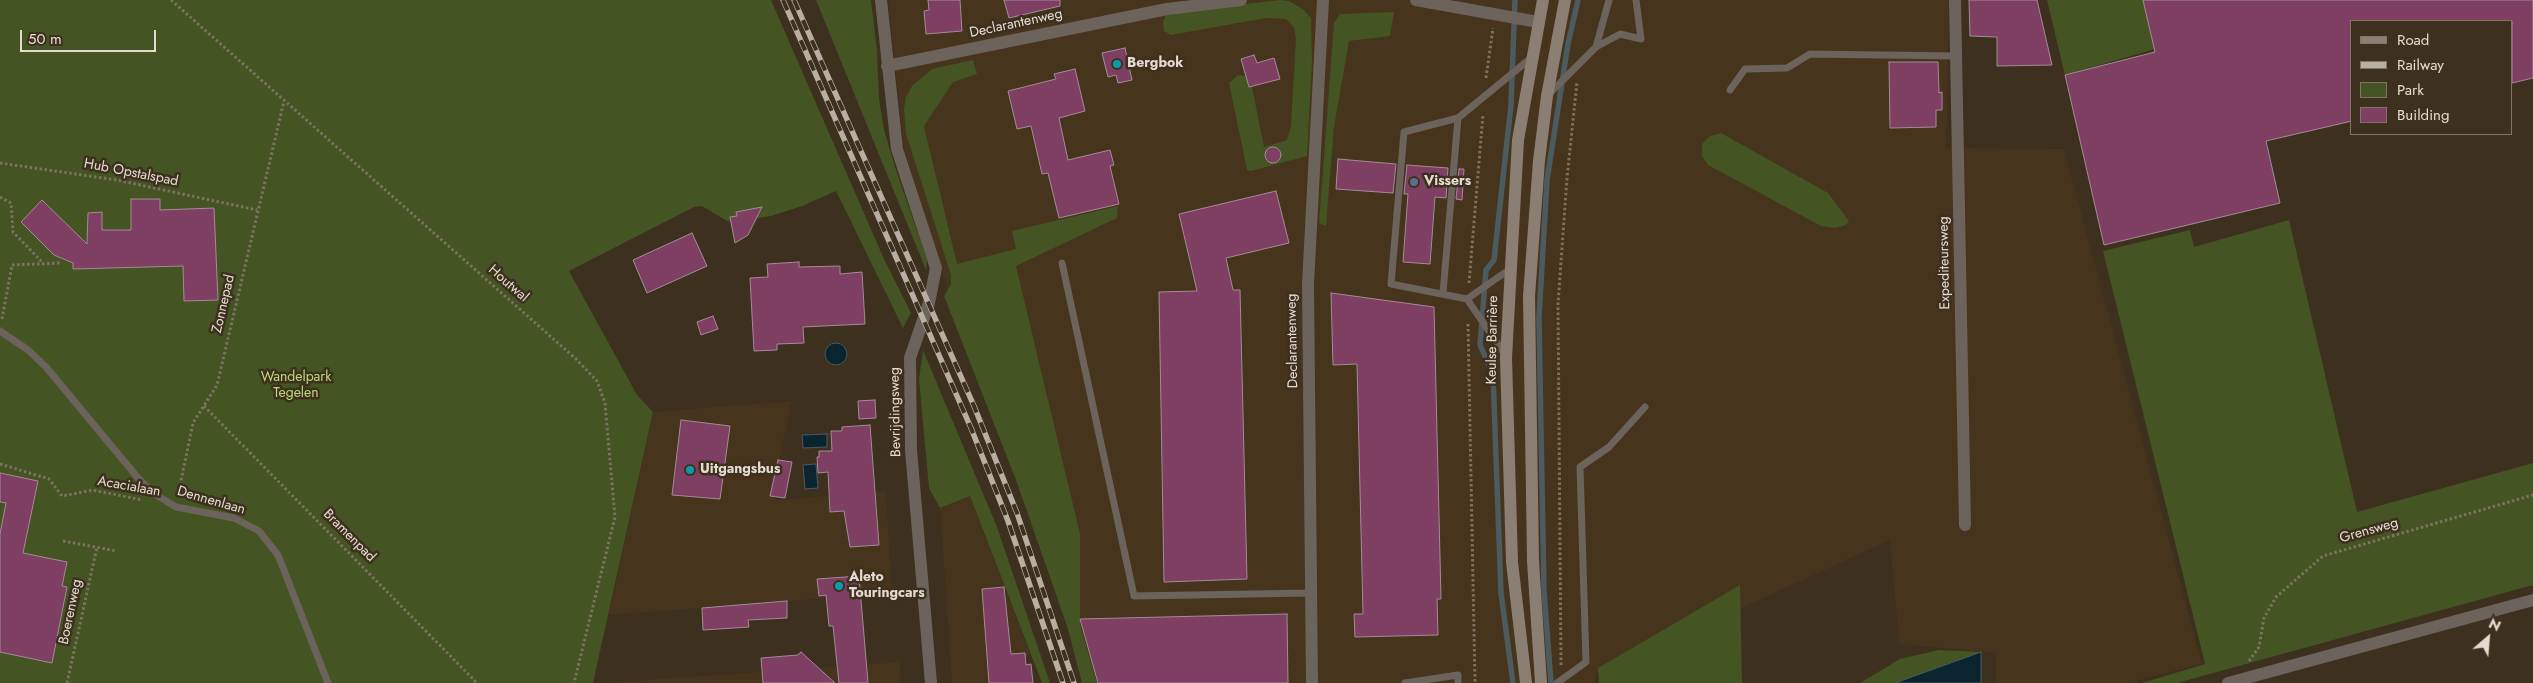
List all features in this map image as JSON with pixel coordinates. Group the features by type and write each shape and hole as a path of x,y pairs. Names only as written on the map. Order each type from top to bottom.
{"main road":[{"name":"Keulse Barrière","path":"1526,683 1512,562 1506,358 1518,140 1531,58 1543,0"},
{"path":"1541,683 1533,560 1529,296 1539,161 1547,96 1565,0"}],"street":[{"name":"Bevrijdingsweg","path":"881,0 897,150 936,268 929,303 910,358 911,450 931,683"},
{"name":"Declarantenweg","path":"887,66 1167,9 1241,0"},
{"name":"Declarantenweg","path":"1312,683 1308,284 1323,0"},
{"path":"1416,0 1538,22"},
{"name":"Expediteursweg","path":"1955,0 1965,525"},
{"path":"2228,683 2533,600"}],"lane":[{"path":"1596,47 1609,0"},
{"path":"1547,96 1596,47 1620,34 1641,39 1636,0"},
{"path":"1730,90 1745,69 1787,68 1810,54 1956,56"},
{"path":"1506,358 1467,299 1391,284 1404,132 1458,118 1531,58"},
{"path":"1443,294 1458,118"},
{"path":"1062,263 1134,596 1311,593"},
{"path":"1467,299 1510,269"},
{"name":"Dennenlaan","path":"0,330 28,350 46,367 138,478 154,494 176,507 234,518 259,531 278,556 328,683"},
{"path":"1559,681 1586,662 1580,467 1609,447 1645,407"},
{"path":"1405,683 1458,675 1458,683"}],"path":[{"name":"Houtwal","path":"171,0 576,359 597,381 605,403 615,517 574,683"},
{"path":"1475,683 1467,299 1484,97 1495,14"},
{"path":"1559,681 1558,304 1567,178 1580,62"},
{"name":"Zonnepad","path":"176,507 193,422 217,385 284,101"},
{"name":"Hub Opstalspad","path":"0,163 117,180 258,210"},
{"path":"0,197 11,204 13,232 43,263"},
{"path":"2,320 12,265 60,263"},
{"name":"Bramenpad","path":"204,406 478,683"},
{"name":"Acacialaan","path":"0,464 49,479 62,496 93,490 148,501"},
{"name":"Grensweg","path":"2259,647 2264,618 2276,597 2323,556 2533,495"},
{"path":"63,541 117,550"},
{"name":"Boerenweg","path":"67,683 97,547"}],"shaded area":[{"path":"888,0 1949,0 1946,148 2064,149 2202,664 2128,683 1996,683 1996,653 1899,644 1890,540 1595,675 1595,683 1097,683 1080,624 1080,534 963,338 904,149"},
{"path":"792,401 771,496 777,500 886,491 892,593 609,615 653,412"},
{"path":"970,496 1030,654 1030,657 1008,659 1010,683 952,683 940,508"},
{"path":"900,662 901,683 603,683"}],"green space":[{"name":"Wandelpark Tegelen","path":"0,0 771,0 884,259 911,313 903,328 836,191 802,206 771,216 734,222 727,221 702,206 694,207 569,271 637,395 653,412 593,683 0,683"},
{"path":"816,0 871,0 877,50 879,99 884,130 927,260 926,270"},
{"path":"1280,0 1289,1 1304,10 1311,18 1312,62 1307,156 1251,171 1247,170 1229,83 1238,75 1246,76 1251,82 1264,147 1287,140 1291,126 1296,39 1294,27 1286,19 1266,18 1171,35 1164,31 1163,23 1166,13"},
{"path":"2047,0 2144,0 2155,49 2065,75"},
{"path":"1394,12 1390,36 1349,41 1334,127 1326,226 1319,223 1334,23 1340,14"},
{"path":"973,60 977,74 953,82 924,126 957,264 1016,249 1012,231 1118,206 1117,218 1016,266 1080,534 1080,624 1097,683 1082,683 1067,626 1016,480 944,296 951,284 951,275 906,134 904,109 906,97 912,86 932,69"},
{"path":"1721,133 1828,193 1849,221 1846,225 1835,228 1821,226 1708,165 1702,156 1702,144 1710,136"},
{"path":"2289,220 2357,512 2533,463 2533,585 2177,683 2142,683 2205,664 2103,251 2190,230 2194,247"},
{"path":"923,350 997,527 1050,683 1042,683 970,496 940,508 929,488 919,379"},
{"path":"1740,585 1742,683 1599,683 1598,668"},
{"path":"1939,650 1981,652 1895,683 1860,683 1900,659"}],"water":[{"path":"836,343 844,346 847,354 844,362 836,365 828,362 825,354 828,346"},
{"path":"827,434 827,447 803,448 802,435"},
{"path":"816,464 818,488 805,489 803,465"},
{"path":"1981,652 1981,683 1895,683"}],"building":[{"path":"928,0 960,0 962,31 926,34 924,11 929,10"},
{"path":"1004,0 1060,0 1060,6 1009,18"},
{"path":"1969,0 2037,0 2052,65 1997,66 1997,37 1970,36"},
{"path":"2143,0 2533,0 2533,78 2513,83 2513,20 2350,20 2350,121 2266,141 2280,203 2104,245 2065,75 2155,52"},
{"name":"Bergbok","path":"1125,48 1132,80 1118,83 1116,75 1108,77 1102,53"},
{"path":"1254,55 1257,63 1274,58 1280,79 1249,87 1241,59"},
{"path":"1889,62 1938,62 1939,93 1942,92 1942,110 1936,110 1936,127 1890,128"},
{"path":"1075,69 1085,111 1059,118 1068,160 1110,150 1114,165 1110,166 1119,204 1059,218 1048,173 1042,174 1031,126 1017,129 1008,91 1056,79 1054,74"},
{"path":"1270,147 1276,147 1281,152 1279,161 1270,163 1265,158 1265,152"},
{"path":"1338,159 1396,164 1393,193 1336,189"},
{"path":"1407,165 1448,168 1446,198 1435,197 1430,264 1403,262 1408,194 1404,194"},
{"path":"1459,169 1464,169 1462,200 1456,199"},
{"path":"1276,191 1289,243 1226,258 1233,290 1240,290 1247,579 1164,582 1159,292 1197,291 1179,214"},
{"path":"131,199 160,199 160,210 214,208 218,300 184,301 183,266 73,269 73,263 54,255 21,222 42,200 87,244 88,213 102,212 102,230 131,230"},
{"path":"762,207 748,235 735,243 730,217 737,216 736,212"},
{"path":"692,233 707,266 647,293 633,260"},
{"path":"799,262 799,267 840,266 840,274 862,272 865,324 803,327 804,343 777,344 777,350 754,351 750,278 768,277 767,264"},
{"path":"1331,293 1434,307 1441,599 1437,599 1438,635 1355,637 1354,614 1363,614 1357,364 1333,365"},
{"path":"713,316 718,329 701,335 697,322"},
{"path":"875,400 876,418 859,419 858,401"},
{"path":"681,420 730,426 720,499 672,495"},
{"path":"870,425 879,545 850,547 844,511 830,512 828,472 818,473 817,457 819,457 819,451 832,451 831,431 842,431 842,427"},
{"path":"778,460 792,462 785,498 770,496"},
{"path":"0,473 38,481 23,553 67,562 62,586 67,587 52,663 0,652 0,534 6,503 0,502"},
{"path":"859,576 868,683 839,683 833,626 829,626 826,595 819,596 817,579"},
{"path":"1004,587 1011,654 1025,653 1026,665 1031,664 1033,683 989,683 982,589"},
{"path":"787,601 787,618 748,620 749,627 703,630 702,608"},
{"path":"1287,614 1288,683 1098,683 1080,619"},
{"path":"801,652 835,683 763,683 761,658 798,655"}],"waterway":[{"path":"1513,683 1501,593 1493,374 1480,345 1486,270 1494,260 1511,105 1515,0"},
{"path":"1551,683 1544,591 1539,317 1547,180 1568,44 1578,0"}],"railway":[{"path":"783,0 971,428 1008,521 1063,683"},
{"path":"794,0 974,406 1017,513 1074,683"}],"place":[{"name":"Bergbok","path":"1117,64"},
{"name":"Vissers","path":"1414,182"},
{"name":"Uitgangsbus","path":"690,470"},
{"name":"Aleto Touringcars","path":"839,586"}]}
